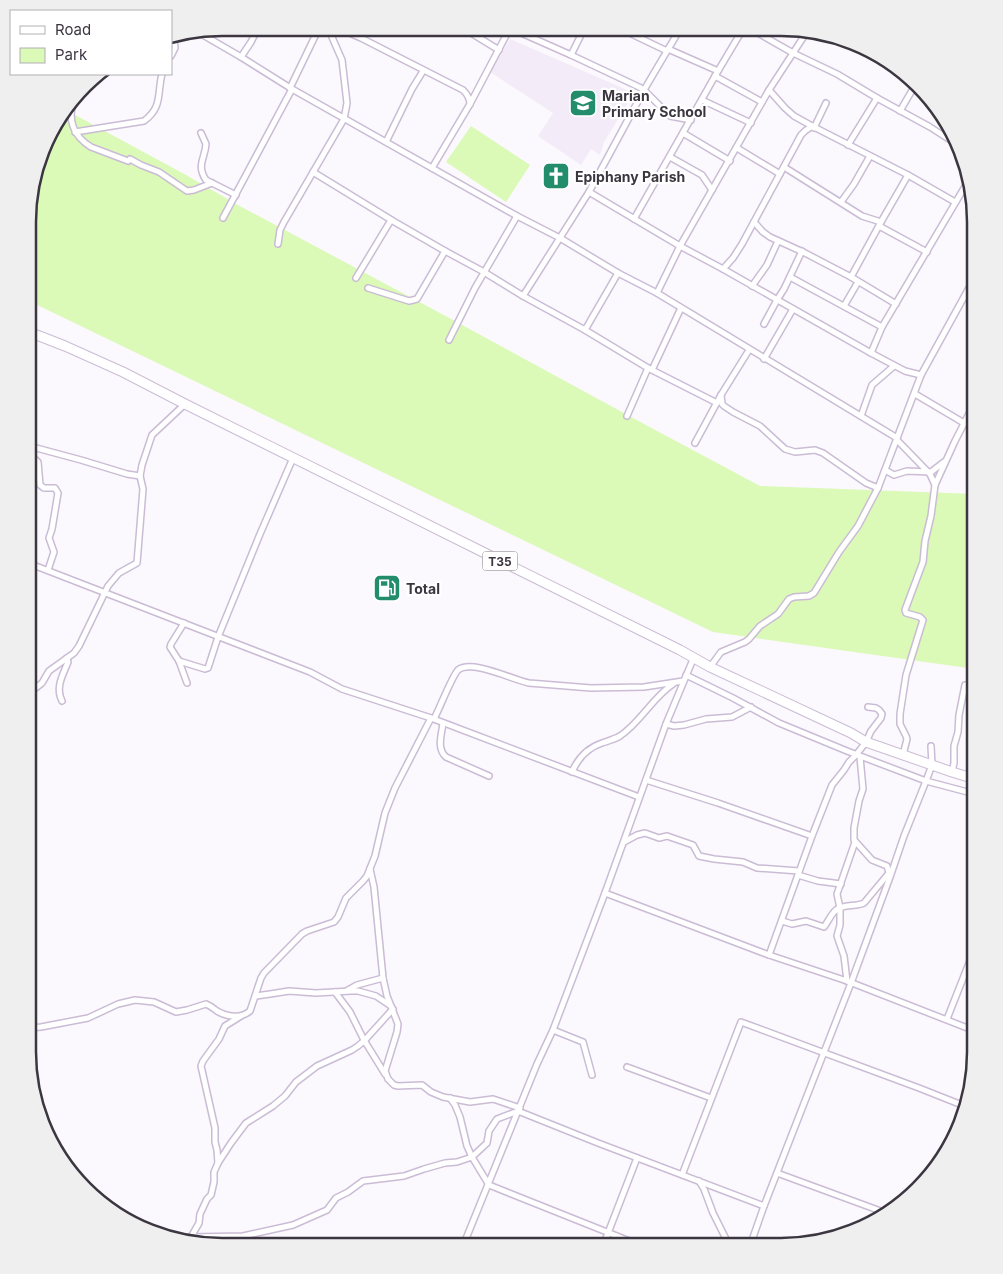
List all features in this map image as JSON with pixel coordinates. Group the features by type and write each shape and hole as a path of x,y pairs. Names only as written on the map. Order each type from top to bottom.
{"highway":[{"name":"T35","path":"36,335 123,372 710,666 851,733 866,742 967,776"}],"street":[{"path":"241,57 254,36"},
{"path":"223,218 291,89 315,36"},
{"path":"278,244 280,230 284,222 344,119 346,103 342,60 332,36"},
{"path":"356,36 463,90 470,98 470,104"},
{"path":"476,36 498,50"},
{"path":"432,168 470,104 506,36"},
{"path":"528,36 644,90 670,116 691,120"},
{"path":"571,55 580,36"},
{"path":"636,36 716,73 762,102"},
{"path":"523,296 589,192 676,36"},
{"path":"634,219 739,36"},
{"path":"763,36 837,74 946,137"},
{"path":"207,37 291,89 656,293 861,416 897,439 929,473 935,486"},
{"path":"656,293 680,246 762,102 803,38"},
{"path":"386,142 423,71"},
{"path":"75,132 144,121 151,115 160,94 162,75"},
{"path":"769,90 787,111 813,127 908,175 956,202"},
{"path":"900,111 912,91"},
{"path":"848,145 877,98"},
{"path":"702,100 750,123"},
{"path":"723,269 738,252 801,135 805,130 813,127 826,103"},
{"path":"71,114 75,132 91,147 159,172 187,191 212,183"},
{"path":"201,133 206,142 201,166 205,179 236,195"},
{"path":"683,133 730,161"},
{"path":"737,148 780,174"},
{"path":"841,202 870,156"},
{"path":"670,157 702,175 712,190"},
{"path":"784,167 862,216 880,224 926,252"},
{"path":"313,172 391,220 650,369 717,403"},
{"path":"851,277 908,175"},
{"path":"871,353 882,327 964,189"},
{"path":"589,192 680,246 894,366 921,376"},
{"path":"449,340 484,272 517,216"},
{"path":"356,278 391,220"},
{"path":"754,222 763,232 778,241 802,251 851,277 896,304"},
{"path":"752,286 767,265 778,241"},
{"path":"368,288 409,301 416,299 446,251"},
{"path":"764,324 784,289 802,251"},
{"path":"585,330 618,273"},
{"path":"790,277 882,327"},
{"path":"844,306 858,282"},
{"path":"710,666 721,652 749,639 763,623 778,614 789,600 796,597 809,596 814,593 858,526 878,488 921,376 967,293"},
{"path":"627,416 681,308"},
{"path":"764,359 793,309"},
{"path":"695,443 721,395 749,350"},
{"path":"861,416 872,385 894,366"},
{"path":"915,394 964,423"},
{"path":"721,395 724,406 760,426 785,449 796,452 815,450 824,452 866,483 878,488"},
{"path":"36,688 42,683 49,671 67,658 79,646 108,586 119,573 137,562 144,489 140,476 142,465 152,434 185,404"},
{"path":"903,756 907,740 900,724 900,714 906,675 923,620 904,611 923,562 935,486 967,417"},
{"path":"36,448 140,476"},
{"path":"179,661 207,669 218,637 293,458"},
{"path":"36,460 38,462 40,485 44,488 55,488 58,493 49,538 54,552 48,570"},
{"path":"885,470 894,475 907,471 929,473 933,472 947,460"},
{"path":"36,566 310,672 342,689 433,719 639,798"},
{"path":"184,623 170,647 179,661 187,683"},
{"path":"466,1238 537,1064 553,1030 666,724 694,657"},
{"path":"62,701 58,694 58,689 68,662 67,658"},
{"path":"218,1163 215,1142 216,1128 201,1066 203,1061 219,1039 225,1026 250,1011 264,973 302,934 334,922 346,898 364,880 378,848 380,829 399,779 433,719 457,671 466,667 483,669 520,682 590,688 644,687 683,681"},
{"path":"686,675 779,723 858,756 926,781 967,792"},
{"path":"572,772 588,749 622,734 674,683"},
{"path":"952,772 955,759 954,746 965,685"},
{"path":"666,724 674,726 706,719 732,718 751,707"},
{"path":"769,955 812,836 834,783 849,762 858,756 882,714 878,708 868,707"},
{"path":"443,723 440,748 442,754 490,776"},
{"path":"753,1238 926,781 932,764 931,746"},
{"path":"849,982 838,936 840,908 837,894 855,842 854,828 863,787 858,756"},
{"path":"646,780 812,836"},
{"path":"624,842 645,833 660,838 667,836 693,846 699,856 714,860 743,862 757,868 799,873 818,881 841,884"},
{"path":"855,842 872,860 887,866 890,875"},
{"path":"370,870 374,887 383,978 387,996 398,1024 385,1070 386,1076"},
{"path":"782,921 792,924 806,921 824,928 834,912 840,908 861,904 890,875"},
{"path":"605,893 769,955 849,982 967,1028"},
{"path":"947,1019 967,968"},
{"path":"345,991 383,978"},
{"path":"256,996 289,991 316,994 358,991 376,996 392,1008"},
{"path":"335,992 350,1012 364,1041 389,1082 394,1085 422,1085 437,1095 475,1102 493,1099 598,1143 764,1206"},
{"path":"36,1027 88,1018 118,1004 135,1000 154,1002 176,1012 206,1004 228,1015 241,1016"},
{"path":"192,1235 210,1195 214,1182 214,1172 218,1163 230,1143 248,1120 273,1106 285,1096 296,1082 312,1070 324,1062 352,1050 364,1041 392,1008"},
{"path":"682,1175 741,1022 919,1088 959,1105"},
{"path":"553,1030 583,1042 592,1075"},
{"path":"627,1067 711,1098"},
{"path":"450,1098 460,1117 467,1146 489,1185 621,1238"},
{"path":"206,1237 243,1236 293,1224 327,1210 336,1198 363,1181 404,1176 444,1163 457,1162 472,1157 487,1143 489,1132 497,1120 519,1109"},
{"path":"606,1238 637,1158"},
{"path":"777,1173 878,1210"},
{"path":"698,1182 704,1189 726,1238"}],"shaded area":[{"name":"Marian Primary School","path":"510,39 634,93 604,142 600,155 591,149 581,165 538,136 553,113 490,72"}],"green space":[{"path":"72,113 238,205 760,486 967,494 967,668 713,632 36,304 36,222 40,186 50,151 61,129"},
{"path":"471,126 530,165 506,202 446,162"}],"place":[{"name":"Marian Primary School","path":"583,103"},
{"name":"Epiphany Parish","path":"556,176"},
{"name":"Total","path":"387,588"}]}
